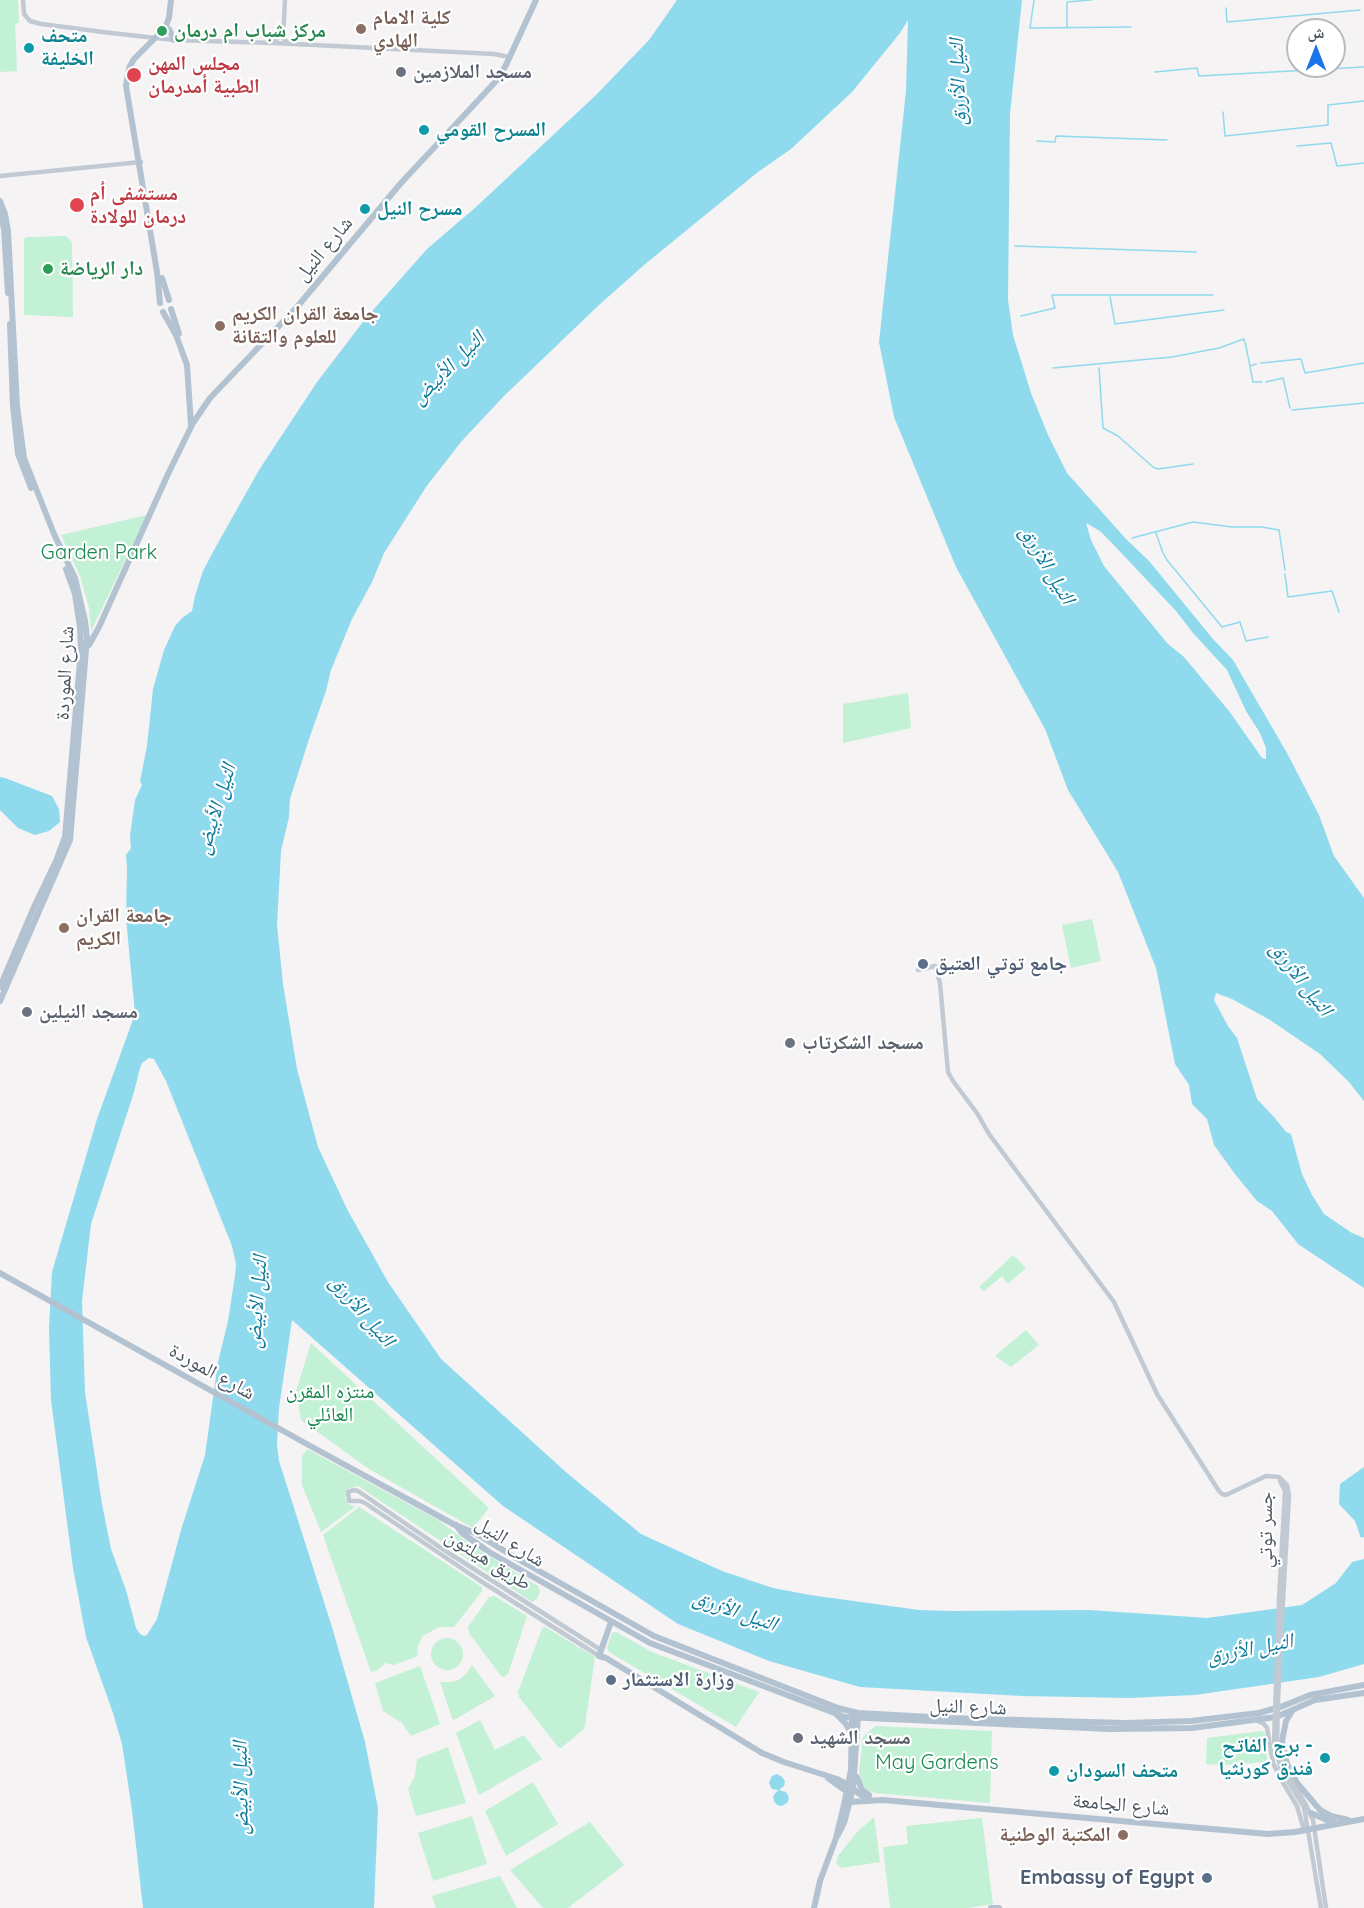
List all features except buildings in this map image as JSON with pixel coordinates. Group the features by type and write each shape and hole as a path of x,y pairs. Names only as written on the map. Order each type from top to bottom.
{"main road":[{"path":"159,38 167,23 173,0"},
{"path":"173,0 173,18 169,29 134,66 129,92 157,272 160,309 176,335 187,364 192,424"},
{"name":"شارع النيل","path":"84,649 99,627 192,424 210,398 297,308 400,183 498,79 536,0"},
{"path":"169,29 174,40"},
{"path":"139,163 163,284 172,305 171,309 190,364 192,424"},
{"name":"شارع الموردة","path":"0,201 6,214 8,231 15,332 17,406 24,458 77,585 86,628 65,855 0,1000"},
{"name":"شارع الموردة","path":"0,212 4,229 13,406 18,454 73,585 84,649"},
{"path":"160,303 163,300 169,300"},
{"path":"163,312 171,309"},
{"name":"شارع الموردة","path":"0,987 69,830"},
{"path":"0,1273 17,1283 23,1290 38,1295 455,1525"},
{"name":"شارع النيل","path":"455,1525 462,1533 489,1552 611,1622 668,1651 855,1715 874,1719 898,1718"},
{"name":"شارع النيل","path":"455,1525 477,1534 654,1636 836,1715 1110,1725 1191,1725 1281,1716 1315,1700 1364,1693"},
{"path":"602,1655 611,1622"},
{"name":"شارع الجامعة","path":"602,1655 762,1753 837,1779 865,1798 1254,1834 1308,1829 1364,1819"},
{"name":"شارع النيل","path":"1191,1725 1259,1713 1310,1695 1364,1685"},
{"path":"1294,1708 1283,1729 1283,1751 1309,1808 1336,1824"},
{"path":"836,1715 855,1734"},
{"path":"814,1908 820,1881 844,1823 853,1771 855,1715"},
{"path":"855,1734 867,1722 874,1719"},
{"path":"837,1779 853,1771"},
{"path":"853,1771 862,1790 876,1800"},
{"name":"شارع الجامعة","path":"825,1776 834,1784 849,1788"},
{"name":"شارع الجامعة","path":"847,1803 876,1800"},
{"path":"1309,1808 1355,1821"},
{"path":"991,1908 999,1908"}],"street":[{"path":"23,0 25,16 34,22 174,40 494,54 510,57"},
{"path":"285,0 283,38 288,44"},
{"path":"274,43 279,36 284,17"},
{"path":"0,176 139,163"},
{"name":"جسر توتي","path":"918,970 933,965 936,968 948,1072 989,1134 1114,1302 1157,1394 1211,1479 1222,1494 1226,1495 1271,1475 1281,1478 1287,1485 1277,1740 1283,1766 1309,1808"},
{"name":"طريق هيلتون","path":"354,1490 361,1494 444,1550 542,1611 602,1655 479,1580 360,1501 349,1501 350,1491 354,1490"},
{"path":"1256,1720 1268,1728 1273,1763 1308,1829 1326,1908"},
{"path":"1309,1808 1308,1829 1321,1908"},
{"path":"1308,1829 1309,1808"}],"green space":[{"path":"0,0 18,0 19,23 15,24 17,71 0,72"},
{"name":"دار الرياضة","path":"66,236 72,242 73,317 24,315 24,239"},
{"name":"Garden Park","path":"147,515 91,631 89,608 80,576 61,535"},
{"path":"908,693 911,728 843,743 843,704"},
{"path":"1092,919 1101,961 1071,968 1062,925"},
{"path":"1013,1255 1026,1268 1008,1284 1002,1276 984,1291 979,1287"},
{"path":"1026,1330 1039,1345 1011,1367 995,1356"},
{"name":"منتزه المقرن العائلي","path":"311,1343 489,1508 473,1528 369,1469 301,1420 296,1391"},
{"path":"307,1449 438,1520 473,1546 538,1586 540,1592 537,1599 532,1602 358,1486 349,1488 345,1497 348,1504 355,1507 321,1532 302,1485 302,1456"},
{"path":"359,1507 482,1587 482,1591 454,1627 439,1627 423,1636 417,1650 418,1656 394,1665 385,1663 378,1670 371,1672 323,1535"},
{"path":"493,1595 527,1616 508,1674 504,1677 469,1633 468,1627"},
{"path":"545,1627 595,1657 585,1725 583,1730 561,1748 519,1697 518,1692 542,1629"},
{"path":"616,1632 652,1652 759,1692 736,1727 609,1652 607,1648 612,1633"},
{"path":"447,1638 458,1643 463,1654 458,1665 447,1670 436,1665 431,1654 436,1643"},
{"path":"472,1665 495,1696 454,1720 440,1682 459,1680"},
{"path":"420,1666 440,1724 411,1736 402,1723 383,1711 375,1683"},
{"path":"480,1720 495,1750 524,1735 542,1759 479,1795 456,1733"},
{"name":"May Gardens","path":"875,1726 992,1731 990,1803 875,1793 865,1789 859,1773 863,1737"},
{"path":"1262,1731 1266,1737 1267,1762 1206,1764 1207,1738"},
{"path":"448,1747 466,1803 416,1816 408,1789 415,1776 417,1759"},
{"path":"533,1782 558,1824 506,1856 485,1811"},
{"path":"472,1816 487,1864 433,1881 418,1833"},
{"path":"874,1817 880,1862 841,1868 836,1863 838,1856 857,1832"},
{"path":"982,1818 993,1904 968,1908 890,1908 883,1847 908,1844 906,1826"},
{"path":"590,1822 624,1865 568,1908 543,1908 510,1870"},
{"path":"500,1876 517,1908 436,1908 432,1896"}],"water":[{"path":"677,0 1022,0 1010,114 1008,300 1013,335 1031,393 1067,473 1126,539 1149,561 1233,660 1287,753 1319,815 1334,856 1364,898 1364,1101 1349,1082 1320,1054 1270,1020 1216,993 1214,1000 1237,1038 1257,1099 1286,1132 1291,1134 1302,1174 1312,1195 1324,1214 1352,1233 1364,1238 1364,1288 1298,1244 1272,1211 1257,1201 1214,1145 1207,1119 1192,1104 1189,1085 1175,1064 1156,968 1118,872 1068,790 1045,729 956,567 894,417 879,342 906,91 908,20 852,92 791,149 758,172 644,265 504,396 461,442 426,487 384,553 372,582 352,619 331,670 290,799 289,817 281,851 277,925 283,984 297,1069 318,1147 348,1211 388,1282 441,1359 567,1473 641,1534 722,1571 773,1588 919,1610 1089,1610 1207,1618 1302,1605 1336,1583 1352,1562 1364,1559 1364,1664 1319,1677 1195,1695 1128,1698 1022,1696 860,1687 769,1661 678,1624 503,1506 292,1320 279,1408 277,1444 279,1461 332,1627 365,1742 378,1808 374,1908 143,1908 122,1744 86,1637 73,1568 51,1400 49,1328 52,1272 97,1119 135,1014 126,918 126,855 131,848 130,836 135,800 142,785 140,781 147,746 153,689 164,650 175,626 192,611 203,571 214,550 259,470 317,382 366,318 427,249 476,207 596,95 649,40","holes":["1086,523 1100,531 1110,541 1176,611 1227,670 1246,711 1260,733 1266,748 1266,759 1262,758 1229,711 1184,657 1167,643 1104,566 1091,540","149,1058 154,1059 166,1081 232,1246 236,1264 228,1321 218,1362 205,1455 181,1530 157,1619 144,1636 136,1628 126,1590 111,1549 102,1504 85,1392 82,1301 91,1224 140,1068 142,1063"]},
{"path":"0,777 52,796 59,809 60,822 49,831 35,835 18,828 0,810"},
{"path":"1364,1467 1364,1537 1361,1538 1355,1521 1339,1504 1340,1484"},
{"path":"777,1774 785,1781 784,1786 779,1790 786,1792 789,1797 788,1802 782,1806 777,1805 774,1801 773,1796 778,1790 772,1789 769,1783 772,1776"}],"waterway":[{"path":"1034,0 1030,28 1131,27"},
{"path":"1067,27 1067,2 1091,0"},
{"path":"1226,8 1227,22 1360,10"},
{"path":"1155,72 1197,68 1199,76 1364,67"},
{"path":"1223,112 1225,136 1328,125 1328,105 1364,101"},
{"path":"1037,141 1055,142 1056,136 1167,140"},
{"path":"1297,146 1331,143 1337,166 1364,163"},
{"path":"1015,246 1196,252"},
{"path":"1021,316 1055,308 1052,295 1213,295"},
{"path":"1110,297 1115,324 1224,310"},
{"path":"1053,368 1172,357 1219,348 1244,339 1244,341"},
{"path":"1245,342 1250,366 1256,364"},
{"path":"1261,363 1301,359 1305,373 1364,363"},
{"path":"1250,367 1253,382 1262,382"},
{"path":"1099,368 1103,428 1118,436 1153,467 1158,469 1193,464"},
{"path":"1266,382 1283,378 1290,408"},
{"path":"1292,410 1364,403"},
{"path":"1132,538 1193,522 1279,530 1285,570"},
{"path":"1156,533 1167,560 1222,627 1240,622 1246,641 1268,637"},
{"path":"1285,574 1288,597 1332,591 1339,612"}],"place":[{"name":"كلية الامام الهادي","path":"361,29"},
{"name":"مركز شباب ام درمان","path":"162,31"},
{"name":"متحف الخليفة","path":"29,48"},
{"name":"مسجد الملازمين","path":"401,72"},
{"name":"مجلس المهن الطبية أمدرمان","path":"134,75"},
{"name":"المسرح القومي","path":"424,130"},
{"name":"مستشفى أم درمان للولادة","path":"77,205"},
{"name":"مسرح النيل","path":"365,209"},
{"name":"دار الرياضة","path":"48,269"},
{"name":"جامعة القران الكريم للعلوم والتقانة","path":"220,326"},
{"name":"جامعة القران الكريم","path":"64,928"},
{"name":"جامع توتي العتيق","path":"923,964"},
{"name":"مسجد النيلين","path":"27,1012"},
{"name":"مسجد الشكرتاب","path":"790,1043"},
{"name":"وزارة الاستثمار","path":"611,1680"},
{"name":"مسجد الشهيد","path":"798,1738"},
{"name":"برج الفاتح - فندق كورنثيا","path":"1325,1758"},
{"name":"متحف السودان","path":"1054,1771"},
{"name":"المكتبة الوطنية","path":"1123,1835"},
{"name":"Embassy of Egypt","path":"1207,1878"}],"water label":[{"name":"النيل الأزرق","path":"958,82"},
{"name":"النيل الأبيض","path":"448,368"},
{"name":"النيل الأزرق","path":"1047,565"},
{"name":"النيل الأبيض","path":"216,809"},
{"name":"النيل الأزرق","path":"1301,979"},
{"name":"النيل الأبيض","path":"257,1302"},
{"name":"النيل الأزرق","path":"362,1311"},
{"name":"النيل الأزرق","path":"735,1611"},
{"name":"النيل الأزرق","path":"1250,1649"},
{"name":"النيل الأبيض","path":"241,1788"}]}
